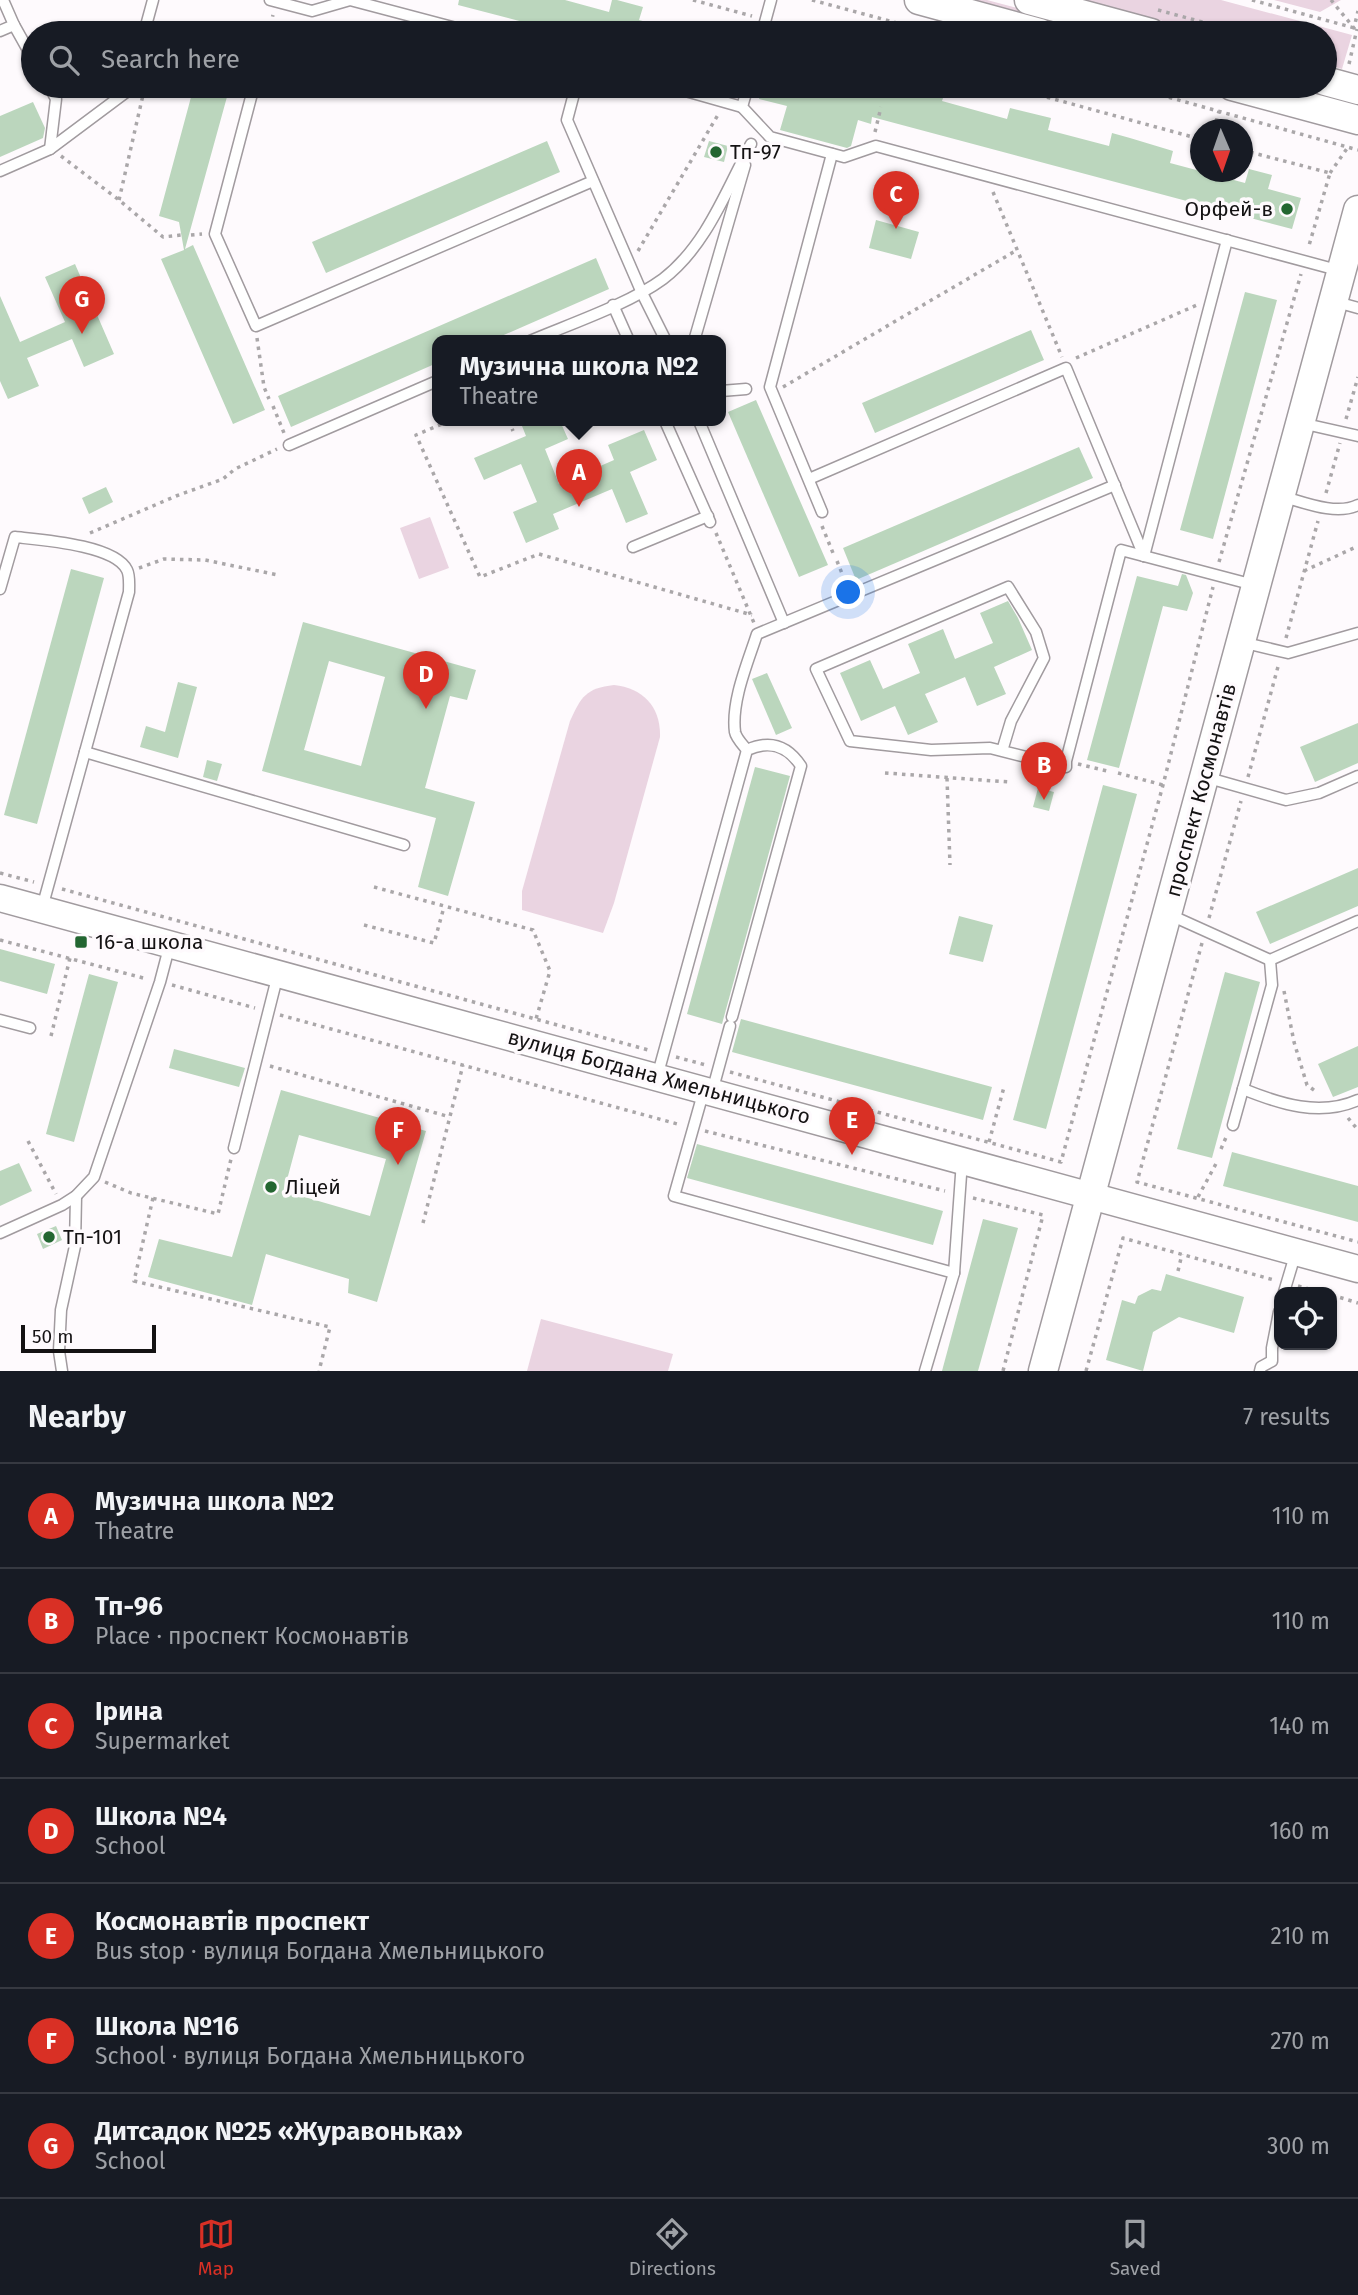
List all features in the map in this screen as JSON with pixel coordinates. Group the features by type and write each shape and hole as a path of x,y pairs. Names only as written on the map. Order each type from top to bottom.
{"main road":[{"path":"919,0 996,21"},
{"path":"1030,0 1150,20"},
{"path":"1337,84 1358,90"},
{"path":"1276,98 1358,120"},
{"name":"проспект Космонавтів","path":"1043,1371 1301,423 1346,305 1341,271 1358,210"}],"street":[{"name":"вулиця Богдана Хмельницького","path":"0,898 45,897 170,944 278,974 661,1065 711,1083 962,1160 1358,1269"}],"lane":[{"path":"3,0 21,38"},
{"path":"147,21 153,0"},
{"path":"272,6 312,11 350,0 430,21"},
{"path":"765,21 771,0"},
{"path":"0,31 14,25"},
{"path":"50,149 55,98"},
{"path":"0,171 50,149 118,98"},
{"path":"251,98 215,234 256,326 593,181"},
{"path":"573,98 567,121 663,335"},
{"path":"711,98 743,107 770,137 844,157 876,146 1341,271"},
{"path":"743,107 745,98"},
{"path":"696,335 757,122"},
{"path":"544,335 642,293 664,278 693,248 722,205 751,144"},
{"path":"822,512 771,390 832,154"},
{"path":"1144,556 1227,240"},
{"path":"613,305 626,335"},
{"path":"808,479 1066,368 1144,556"},
{"path":"286,446 432,383"},
{"path":"726,391 771,390"},
{"path":"1301,423 1358,436"},
{"path":"633,547 709,519 667,426"},
{"path":"701,426 784,623"},
{"path":"747,750 735,734 740,685 757,634 1115,485"},
{"path":"1281,496 1322,507 1350,509 1358,505"},
{"path":"0,589 15,537 62,541 116,557 128,571 129,592 45,897"},
{"path":"1002,751 1012,721 1044,658 1036,632 1008,587 816,669 850,741 931,750 990,748 1002,751 1066,766 1121,550 1256,586"},
{"path":"1241,642 1282,652 1358,633"},
{"path":"747,750 758,745 771,744 794,755 801,766 731,1021 693,1128 674,1196 954,1273"},
{"path":"661,1065 747,750"},
{"path":"85,752 227,791 404,845"},
{"path":"1205,777 1286,800 1319,793 1358,776"},
{"path":"1168,914 1270,960 1358,921"},
{"path":"0,1233 62,1205 76,1196 94,1177 160,982 170,944"},
{"path":"1233,1125 1272,985 1270,960"},
{"path":"234,1148 278,974"},
{"path":"0,1020 30,1028"},
{"path":"1243,1089 1293,1107 1341,1108 1358,1100"},
{"path":"925,1371 954,1273 962,1160"},
{"path":"62,1371 59,1351 61,1310 75,1246 76,1196"},
{"path":"1286,1287 1296,1252"},
{"path":"1261,1371 1261,1367 1272,1361 1274,1337"}],"path":[{"path":"812,0 890,21"},
{"path":"1252,0 1330,21"},
{"path":"1331,0 1356,28"},
{"path":"1356,28 1358,11"},
{"path":"1337,23 1356,28"},
{"path":"119,200 142,98"},
{"path":"1050,98 1190,136"},
{"path":"1172,98 1358,150"},
{"path":"629,264 725,102"},
{"path":"871,148 881,107"},
{"path":"1217,119 1219,111"},
{"path":"0,873 45,897 536,1019 711,1083 989,1142 1061,1162 1163,785 1216,575 1330,173 1348,147"},
{"path":"50,149 119,200 163,237 181,235"},
{"path":"1253,153 1330,173"},
{"path":"986,176 1064,363 1212,298"},
{"path":"771,390 1017,250"},
{"path":"256,326 264,387 270,399"},
{"path":"1358,377 1137,1182 1358,1241"},
{"path":"80,547 83,537 151,506 223,479 235,469 286,446 273,406"},
{"path":"437,426 416,435 480,577 539,554 752,615 709,519"},
{"path":"511,426 513,430"},
{"path":"822,512 817,514 833,553"},
{"path":"1304,572 1358,546"},
{"path":"128,571 164,559 205,560 278,575"},
{"path":"836,561 851,595"},
{"path":"1066,761 1107,771"},
{"path":"1118,773 1163,785"},
{"path":"885,774 1009,782"},
{"path":"947,778 950,865"},
{"path":"374,887 533,930 550,971 536,1019"},
{"path":"364,925 434,943 444,906"},
{"path":"0,940 693,1128 1043,1215 1003,1371"},
{"path":"51,1036 70,958"},
{"path":"1270,960 1287,998 1294,1042 1307,1085 1341,1108 1358,1130"},
{"path":"256,1062 450,1117"},
{"path":"423,1223 463,1065"},
{"path":"989,1142 1004,1087"},
{"path":"1221,1149 1224,1138"},
{"path":"28,1141 62,1205"},
{"path":"94,1177 131,1193 218,1214 234,1148"},
{"path":"1198,1197 1218,1160"},
{"path":"153,1198 134,1281 330,1327 319,1371"},
{"path":"1086,1371 1123,1238 1283,1287"},
{"path":"1178,1271 1182,1254"},
{"path":"1337,1297 1358,1303"}],"shaded area":[{"path":"949,0 987,0 1065,21 1027,21"},
{"path":"1084,0 1221,0 1300,21 1162,21"},
{"path":"1274,0 1341,0 1320,12"},
{"path":"1337,31 1352,35 1342,69 1337,68"},
{"path":"430,517 449,568 419,579 400,528"},
{"path":"614,685 634,690 648,701 654,708 660,726 660,737 614,903 603,933 522,910 522,891 570,721 586,695"},
{"path":"541,1319 673,1354 668,1371 527,1371"}],"building":[{"path":"459,0 565,0 609,12 612,0 617,0 643,7 639,20 643,21 519,21 458,5"},
{"path":"191,98 227,98 185,249 193,245 265,410 233,424 161,259 184,250 179,222 159,216"},
{"path":"943,98 942,101 1007,119 1010,108 1051,118 1048,130 1109,146 1112,133 1173,151 1170,163 1190,168 1190,182 1253,182 1253,170 1272,175 1268,189 1301,198 1292,229 872,117 871,124 858,120 851,146 847,148 780,130 787,106 759,99"},
{"path":"33,102 45,128 43,138 0,157 0,116"},
{"path":"547,141 560,172 326,273 312,242"},
{"name":"Тп-97","path":"709,141 728,146 724,162 704,157"},
{"path":"876,220 919,232 911,259 869,248"},
{"path":"596,258 609,289 504,335 432,335 432,365 291,427 278,396"},
{"path":"75,264 114,354 84,367 72,339 27,358 39,386 8,399 0,381 0,296 20,342 65,322 45,277"},
{"path":"1245,292 1277,300 1213,539 1180,530"},
{"path":"1031,330 1044,360 875,433 862,403"},
{"path":"756,400 828,565 799,577 728,412"},
{"path":"522,426 562,426 568,439 545,449 559,484 614,460 608,445 644,430 657,460 630,472 648,514 626,523 612,489 553,514 559,529 526,543 513,512 537,502 521,464 484,480 474,458 526,436"},
{"path":"1079,447 1093,478 856,580 843,548"},
{"path":"106,487 113,502 89,514 82,498"},
{"path":"71,569 104,578 37,824 4,815"},
{"path":"1182,574 1186,575 1193,593 1187,611 1163,606 1119,768 1087,760 1137,576 1178,586"},
{"path":"1008,601 1032,650 994,667 1006,694 977,706 965,677 925,694 938,722 908,735 895,706 861,721 840,673 870,660 883,689 920,673 908,644 943,629 955,659 993,643 980,613"},
{"path":"303,622 476,670 467,700 450,696 425,788 475,802 448,896 418,887 436,818 262,771","holes":["329,661 385,677 361,766 304,750"]},
{"path":"767,673 792,728 776,735 752,679"},
{"path":"178,682 197,687 178,758 140,747 146,726 165,732"},
{"path":"1358,723 1358,763 1315,782 1300,747"},
{"path":"207,760 222,764 217,781 203,777"},
{"path":"755,767 790,776 722,1024 687,1014"},
{"path":"1103,785 1137,794 1046,1129 1013,1120"},
{"path":"1038,788 1054,792 1049,811 1033,807"},
{"path":"1358,868 1358,906 1270,944 1256,912"},
{"path":"959,916 993,925 983,962 949,954"},
{"path":"0,949 55,964 47,994 0,981"},
{"path":"1225,972 1260,982 1212,1158 1177,1149"},
{"path":"89,974 118,982 74,1142 46,1134"},
{"path":"741,1019 992,1087 983,1120 732,1052"},
{"path":"1358,1046 1358,1087 1333,1097 1318,1064"},
{"path":"174,1049 245,1068 239,1087 169,1068"},
{"path":"281,1090 426,1131 377,1302 348,1293 349,1279 266,1254 252,1305 148,1277 159,1239 232,1257","holes":["299,1135 386,1159 370,1216 284,1191"]},
{"path":"697,1144 943,1211 933,1245 687,1178"},
{"path":"1232,1152 1358,1186 1358,1222 1223,1186"},
{"path":"19,1163 32,1191 0,1206 0,1171"},
{"path":"983,1219 1018,1228 978,1371 942,1371"},
{"name":"Тп-101","path":"56,1226 62,1240 43,1249 37,1234"},
{"path":"1166,1274 1244,1297 1234,1333 1179,1317 1153,1332 1143,1371 1106,1360 1122,1300 1135,1304 1138,1296 1152,1289 1161,1291"}],"place":[{"name":"Тп-97","path":"716,152"},
{"name":"Орфей-в","path":"1287,209"},
{"name":"Ірина","path":"896,229"},
{"name":"Дитсадок №25 «Журавонька»","path":"82,334"},
{"name":"Музична школа №2","path":"579,507"},
{"name":"Школа №4","path":"426,709"},
{"name":"Тп-96","path":"1044,800"},
{"name":"16-а школа","path":"81,942"},
{"name":"Космонавтів проспект","path":"852,1155"},
{"name":"Школа №16","path":"398,1165"},
{"name":"Ліцей","path":"271,1187"},
{"name":"Тп-101","path":"49,1237"}]}
